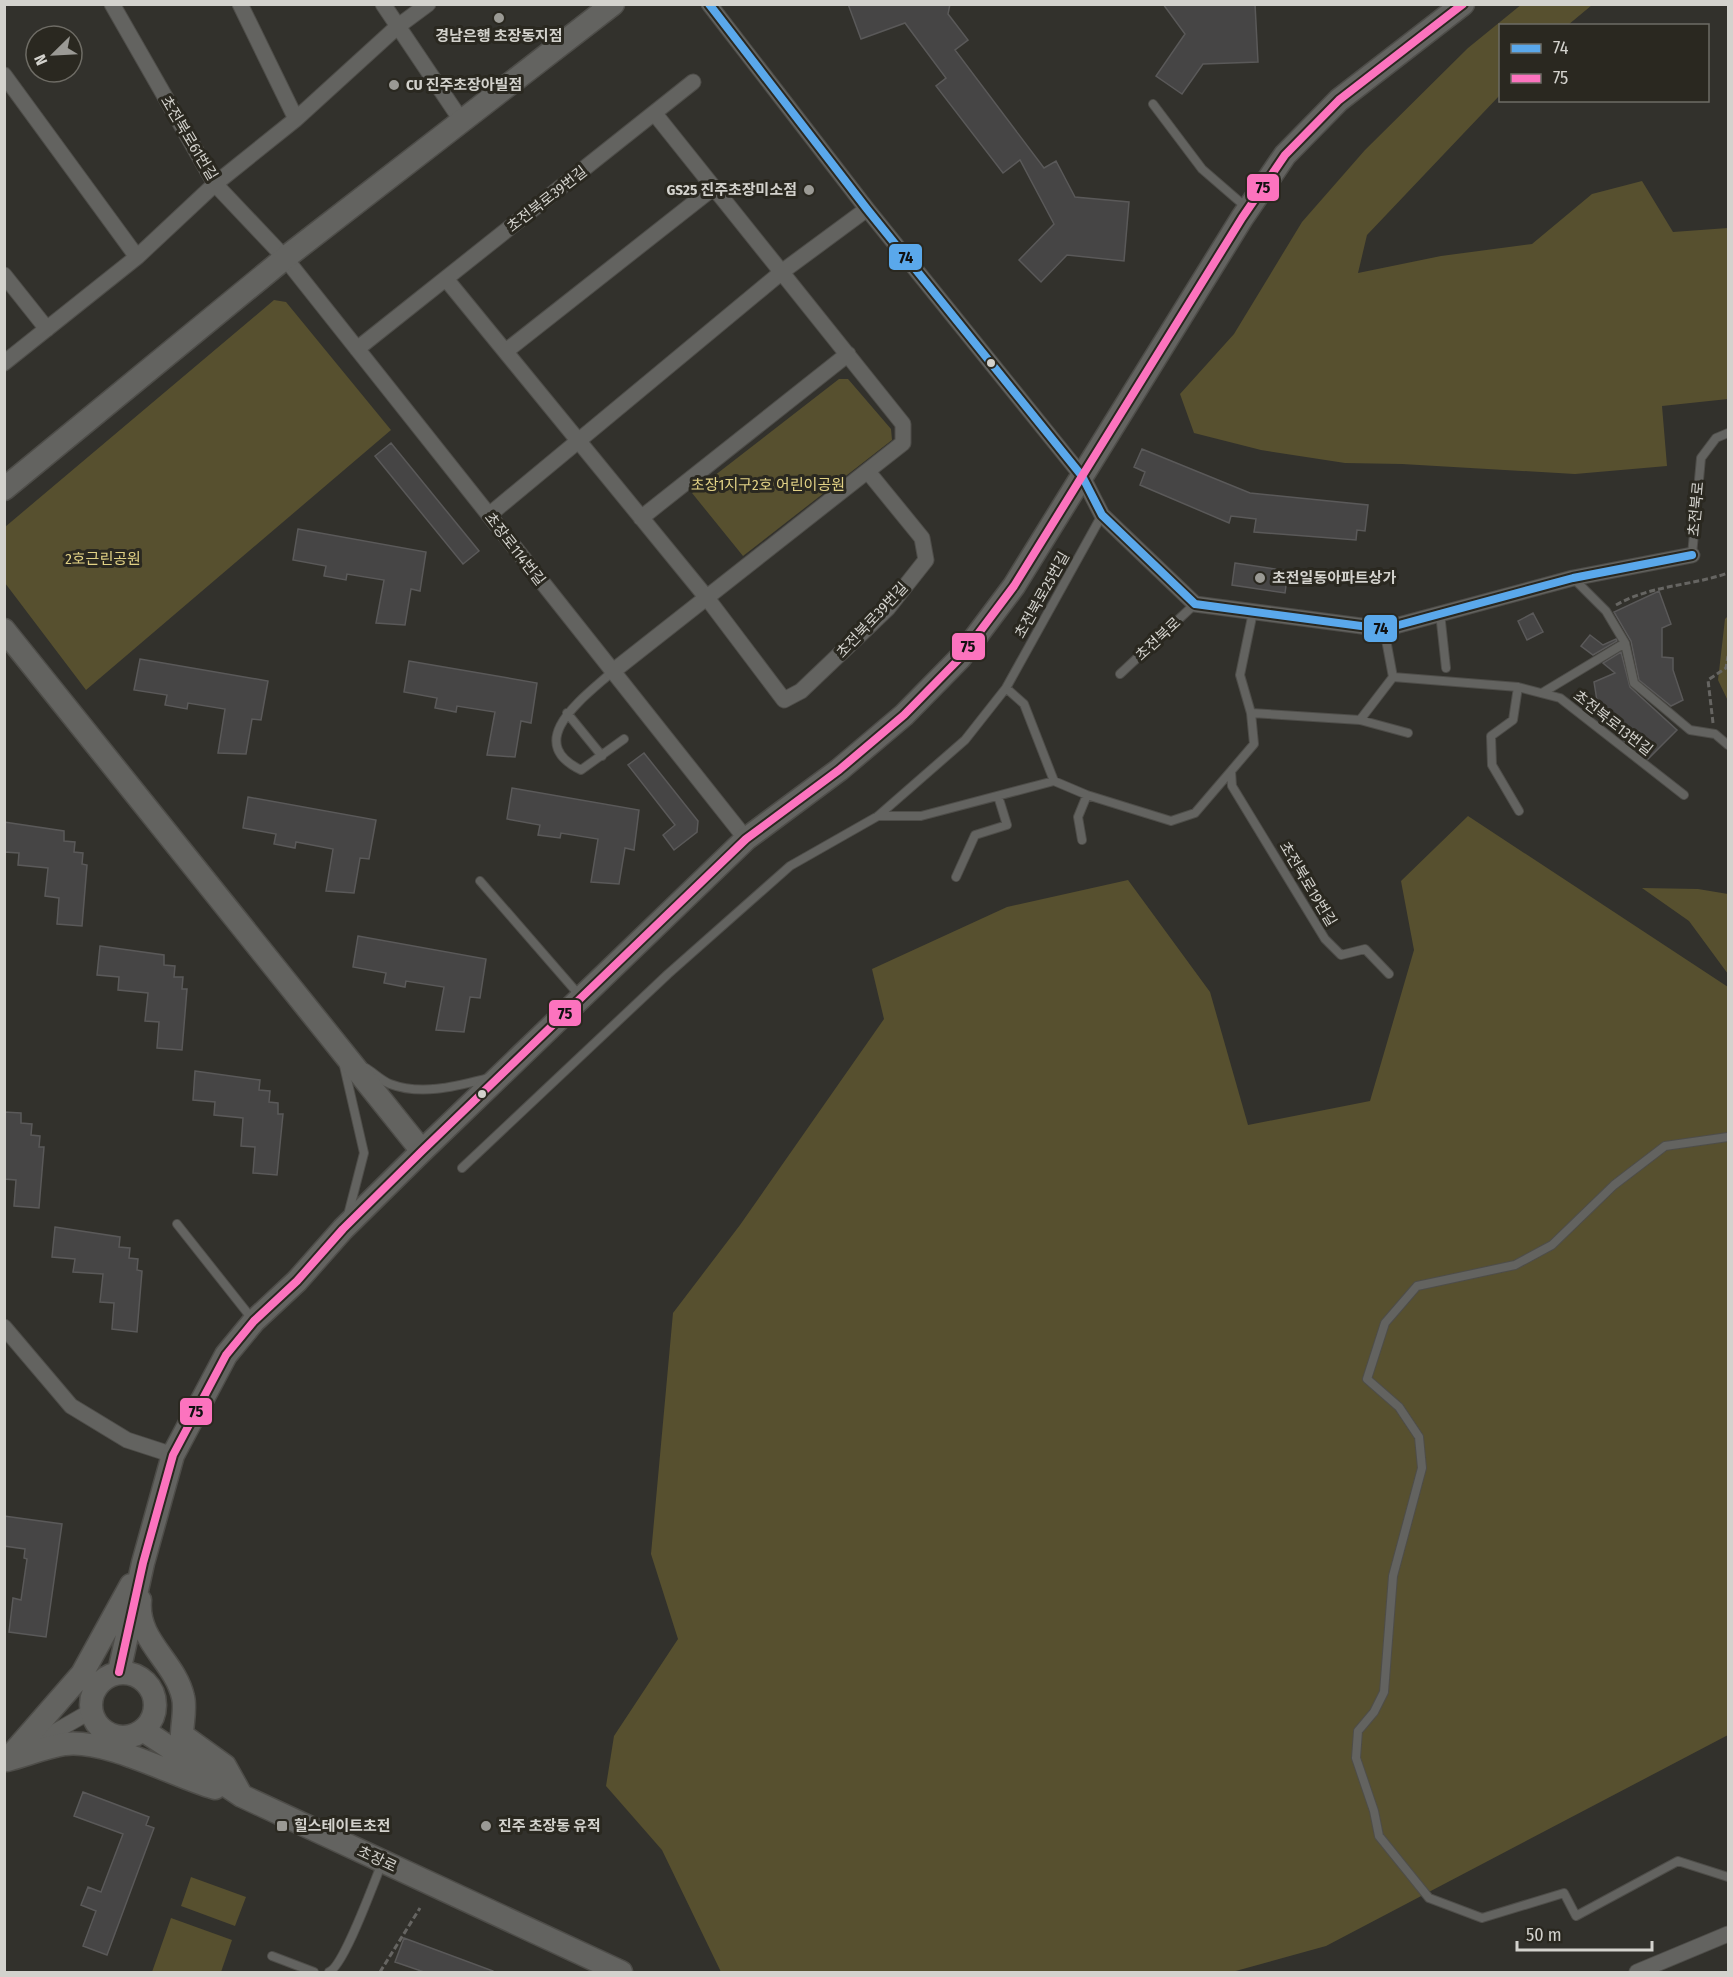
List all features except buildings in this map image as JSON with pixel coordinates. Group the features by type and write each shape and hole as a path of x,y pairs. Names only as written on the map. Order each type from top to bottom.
{"street":[{"name":"초전북로61번길","path":"112,4 214,184 285,258"},
{"path":"240,4 296,119"},
{"path":"383,4 461,120"},
{"path":"4,363 137,257 214,184 296,119 397,27 428,4"},
{"path":"4,489 285,258 613,4"},
{"name":"초전북로","path":"709,4 867,209 1082,476 1102,515 1195,604 1384,629 1573,578 1692,555"},
{"path":"119,1672 143,1563 173,1455 226,1355 254,1321 297,1281 343,1229 746,839 839,770 896,722 960,658 1014,586 1248,209 1285,155 1339,100 1463,4"},
{"path":"4,75 137,257"},
{"name":"초전북로39번길","path":"693,82 446,279 707,598 784,700 801,691 888,608 926,560 922,538 869,473"},
{"path":"612,672 869,473 903,443 903,424 783,270 713,188 655,114"},
{"path":"506,351 713,188"},
{"path":"489,515 783,270 867,209"},
{"name":"초장로114번길","path":"285,258 746,839"},
{"path":"4,275 47,329"},
{"path":"357,349 446,279"},
{"path":"641,518 848,354"},
{"path":"4,630 422,1151"},
{"path":"4,1327 71,1406 127,1440 173,1455"},
{"path":"6,1761 82,1674 143,1563"},
{"path":"143,1563 139,1612 144,1630 173,1673 184,1698 182,1735 225,1766 242,1796"},
{"path":"119,1672 134,1674 151,1687 156,1708 153,1718 143,1730 130,1737 111,1735 95,1721 91,1711 95,1689 102,1680 119,1672"},
{"path":"6,1761 91,1711"},
{"name":"초장로","path":"143,1730 242,1796 621,1972"},
{"path":"6,1761 66,1744 90,1746 134,1757 196,1783 242,1796"},
{"path":"1637,1972 1728,1934"}],"lane":[{"path":"1153,104 1202,169 1248,209"},
{"name":"초전북로","path":"1692,555 1701,458 1716,438 1728,433"},
{"name":"초전북로25번길","path":"462,1168 668,974 790,866 878,816 965,740 1006,688 1102,515"},
{"path":"1573,578 1606,611 1625,643 1634,683 1690,730 1715,734 1728,745"},
{"name":"초전북로","path":"1120,674 1195,604"},
{"path":"1006,688 1024,704 1054,780 1087,795 1171,821 1195,813 1254,744 1251,713 1240,675 1253,612"},
{"path":"1440,613 1446,668"},
{"path":"1360,720 1393,677 1384,629"},
{"path":"1542,693 1625,643"},
{"path":"612,672 560,722 556,735 558,747 570,764 582,770 624,740"},
{"name":"초전북로13번길","path":"1393,677 1518,687 1560,698 1684,795"},
{"path":"1518,687 1513,720 1491,736 1492,765 1519,811"},
{"path":"567,713 602,756"},
{"path":"1251,713 1360,720 1408,733"},
{"name":"초전북로19번길","path":"1231,771 1232,786 1325,939 1341,955 1365,949 1389,974"},
{"name":"초전북로25번길","path":"878,816 921,816 1054,780"},
{"path":"956,877 975,835 1007,825 998,795"},
{"path":"1082,840 1078,817 1087,795"},
{"path":"480,881 581,997"},
{"path":"340,1050 390,1084 416,1089 442,1089 499,1076"},
{"path":"340,1050 364,1153 343,1229"},
{"path":"1728,1137 1665,1146 1614,1185 1552,1245 1515,1265 1417,1286 1385,1323 1367,1379 1399,1407 1419,1437 1422,1468 1393,1576 1384,1692 1374,1712 1358,1731 1356,1758 1374,1811 1379,1836 1400,1863 1429,1898 1482,1918 1564,1893 1576,1916 1678,1861 1728,1877"},
{"path":"177,1224 254,1321"},
{"path":"329,1972 339,1961 348,1944 382,1862"},
{"path":"272,1956 314,1972"}],"path":[{"path":"1606,611 1627,599 1672,584 1700,584 1728,573"},
{"path":"1715,734 1708,680 1726,668 1728,656"},
{"path":"380,1972 420,1908"}],"green space":[{"path":"1522,4 1592,5 1569,24 1499,24 1499,96 1367,235 1358,273 1441,256 1532,244 1592,194 1642,181 1673,232 1728,228 1728,399 1662,406 1667,466 1575,474 1345,463 1261,450 1194,433 1180,394 1234,334 1302,222 1365,150 1468,48"},
{"name":"2호근린공원","path":"274,300 286,302 391,430 86,690 5,583 5,527"},
{"name":"초장1지구2호 어린이공원","path":"839,379 848,379 891,429 892,440 743,556 692,493"},
{"path":"1728,616 1728,701 1718,680 1725,619"},
{"path":"1468,816 1728,987 1728,1735 1326,1946 1232,1972 721,1972 662,1850 606,1786 614,1736 678,1639 651,1554 673,1313 740,1225 884,1019 872,969 1007,907 1128,880 1210,992 1248,1125 1370,1101 1414,950 1401,881"},
{"path":"1642,888 1698,889 1728,894 1728,974 1689,921"},
{"path":"191,1877 246,1897 235,1926 181,1906"},
{"path":"171,1918 232,1940 221,1972 152,1972"}],"transit line":[{"name":"74","path":"709,4 867,209 1082,476 1102,515 1195,604 1384,629 1573,578 1692,555"},
{"name":"75","path":"119,1672 143,1563 173,1455 226,1355 254,1321 297,1281 343,1229 746,839 839,770 904,715 960,658 1014,586 1242,218 1285,155 1339,100 1463,4"}],"place":[{"name":"경남은행 초장동지점","path":"499,18"},
{"name":"CU 진주초장아빌점","path":"394,85"},
{"name":"GS25 진주초장미소점","path":"809,190"},
{"name":"초전일동아파트상가","path":"1260,578"},
{"name":"힐스테이트초전","path":"282,1826"},
{"name":"진주 초장동 유적","path":"486,1826"}]}
